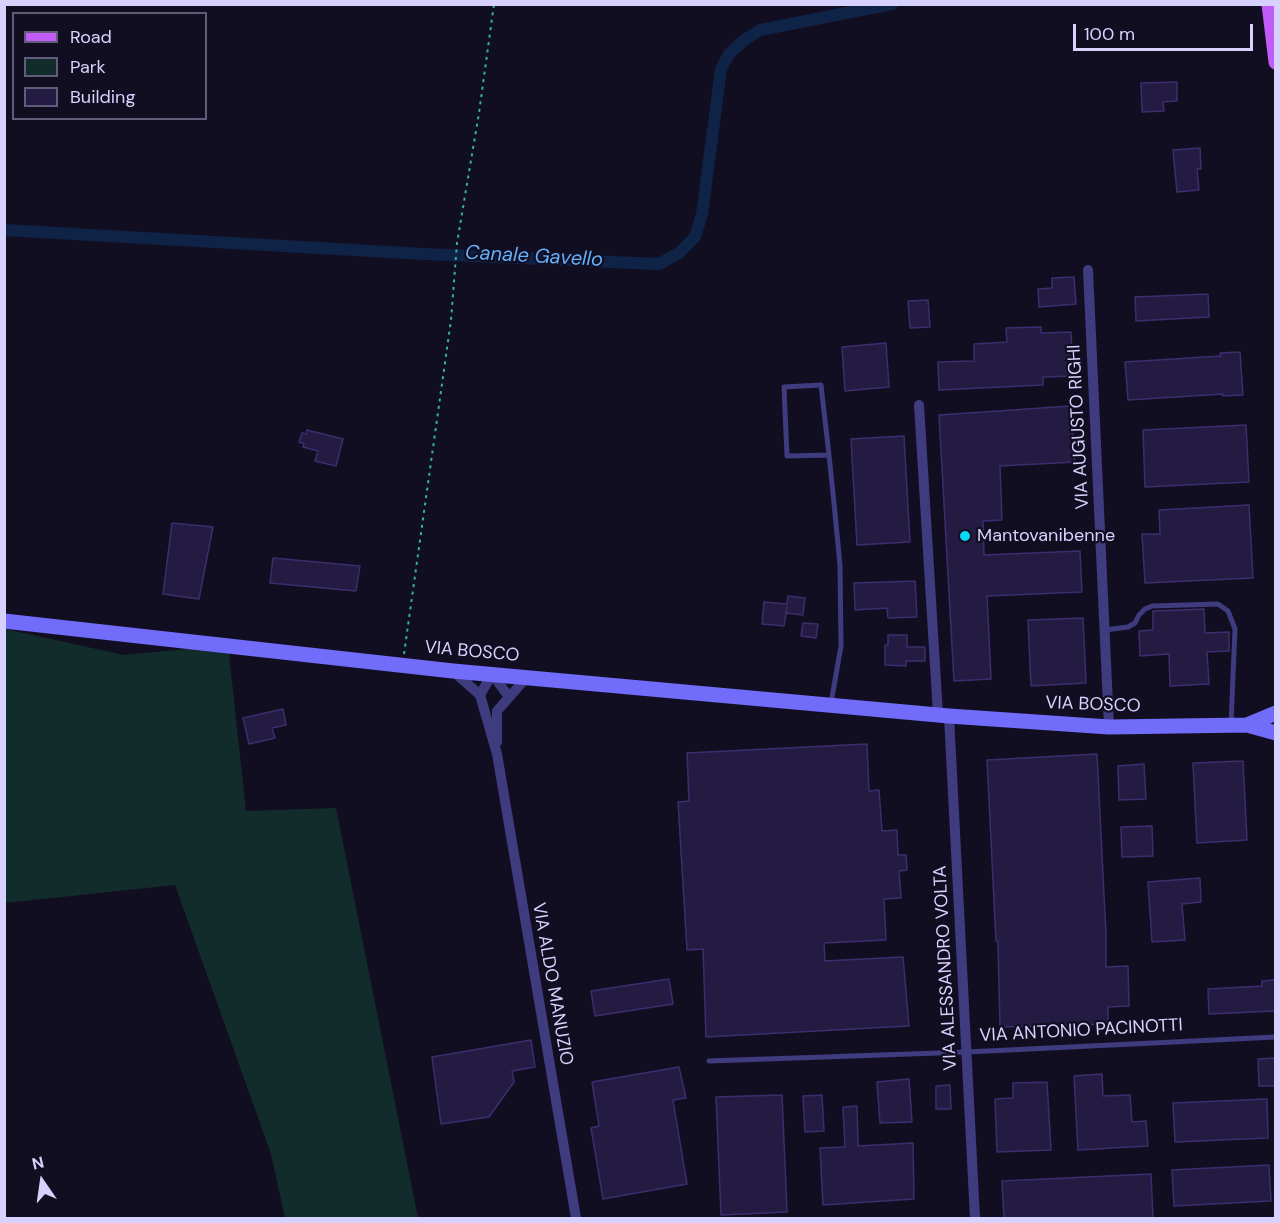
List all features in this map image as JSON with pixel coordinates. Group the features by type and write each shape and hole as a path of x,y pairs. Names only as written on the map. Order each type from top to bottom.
{"main road":[{"path":"1269,4 1275,62"}],"street":[{"name":"VIA AUGUSTO RIGHI","path":"1088,270 1109,727"},
{"path":"919,405 943,715"},
{"name":"VIA BOSCO","path":"4,621 453,671 943,715 1109,727 1247,725 1275,733"},
{"path":"453,671 480,695 492,674 509,697"},
{"name":"VIA ALDO MANUZIO","path":"497,754 497,711 527,677"},
{"name":"VIA ALDO MANUZIO","path":"480,695 497,754 576,1218"},
{"name":"VIA BOSCO","path":"1247,725 1275,713"},
{"name":"VIA ALESSANDRO VOLTA","path":"943,715 967,1052 975,1218"}],"lane":[{"path":"829,455 787,456 784,387 821,385 829,455 840,565 841,646 830,705"},
{"path":"1104,630 1128,627 1135,623 1145,609 1152,606 1218,604 1228,611 1235,629 1231,725"},
{"name":"VIA ANTONIO PACINOTTI","path":"709,1061 967,1052 1275,1037"}],"path":[{"path":"403,665 451,320 458,239 494,4"}],"green space":[{"path":"5,629 124,655 228,645 246,811 336,808 418,1218 285,1218 271,1154 175,885 5,903"}],"building":[{"path":"1177,82 1177,101 1163,102 1164,111 1142,112 1141,83"},
{"path":"1200,148 1201,169 1197,169 1199,190 1177,192 1173,150"},
{"path":"1074,277 1076,304 1039,307 1038,289 1052,288 1052,278"},
{"path":"1208,294 1209,317 1136,321 1135,297"},
{"path":"928,300 930,327 910,328 908,301"},
{"path":"1041,327 1041,333 1071,332 1073,376 1043,377 1043,385 939,390 938,362 974,361 974,344 1007,342 1006,328"},
{"path":"886,343 889,387 845,391 842,347"},
{"path":"1240,352 1243,395 1223,396 1223,394 1128,400 1125,362 1221,356 1220,353"},
{"name":"Mantovanibenne","path":"1071,406 1075,462 1000,466 1002,520 983,521 984,555 1080,551 1082,592 987,596 991,679 954,681 939,415"},
{"path":"1246,425 1249,482 1145,487 1143,430"},
{"path":"307,430 343,439 336,466 315,461 318,451 303,447 304,444 299,442 302,433 306,434"},
{"path":"904,436 910,542 857,545 851,439"},
{"path":"1249,505 1253,578 1145,583 1142,534 1160,534 1159,510"},
{"path":"172,523 213,527 199,599 163,594"},
{"path":"273,558 360,566 356,591 270,583"},
{"path":"915,581 917,617 888,618 887,608 855,610 854,583"},
{"path":"788,596 805,598 803,615 786,613 784,626 762,624 764,602 787,604"},
{"path":"1204,609 1205,633 1229,632 1229,651 1207,652 1209,684 1170,686 1169,654 1140,656 1139,631 1153,630 1153,611"},
{"path":"1083,618 1086,683 1031,686 1028,620"},
{"path":"803,623 818,624 816,638 801,636"},
{"path":"888,635 907,635 907,647 925,647 925,661 906,661 906,666 885,665 885,645 888,645"},
{"path":"283,709 286,725 272,728 275,738 249,744 243,718"},
{"path":"867,744 869,791 879,790 882,831 897,830 898,855 906,855 907,870 899,871 901,898 884,899 886,940 824,943 825,961 903,957 909,1026 706,1037 703,949 687,950 678,802 689,801 687,753"},
{"path":"1097,754 1106,967 1128,966 1129,1006 1108,1007 1108,1024 1000,1027 998,941 996,941 987,760"},
{"path":"1243,761 1247,840 1197,843 1193,763"},
{"path":"1144,764 1146,799 1119,800 1118,766"},
{"path":"1152,826 1153,856 1122,857 1121,827"},
{"path":"1200,878 1201,902 1182,904 1185,940 1152,942 1148,882"},
{"path":"669,979 673,1004 595,1016 591,991"},
{"path":"1275,980 1275,1011 1209,1014 1208,989 1262,986 1262,981"},
{"path":"531,1040 535,1067 512,1071 514,1082 489,1117 441,1124 432,1057"},
{"path":"1275,1058 1275,1086 1259,1086 1258,1059"},
{"path":"679,1067 686,1098 673,1100 687,1184 603,1199 591,1128 599,1126 592,1082"},
{"path":"1102,1074 1103,1096 1130,1095 1132,1122 1146,1121 1148,1146 1078,1150 1074,1076"},
{"path":"909,1079 912,1122 880,1123 877,1082"},
{"path":"1047,1082 1051,1150 997,1152 995,1099 1013,1098 1013,1083"},
{"path":"950,1085 951,1109 936,1109 936,1086"},
{"path":"782,1095 787,1212 721,1215 716,1097"},
{"path":"822,1095 824,1131 805,1132 803,1096"},
{"path":"1267,1099 1268,1138 1175,1142 1173,1103"},
{"path":"857,1106 858,1146 913,1143 914,1199 823,1205 820,1148 845,1147 843,1107"},
{"path":"1269,1165 1271,1201 1174,1206 1172,1170"},
{"path":"1151,1174 1153,1218 1004,1218 1002,1181"}],"waterway":[{"name":"Canale Gavello","path":"4,230 424,254 659,264 679,253 695,237 702,214 721,69 729,54 760,30 892,4"}],"place":[{"name":"Mantovanibenne","path":"965,536"}]}
